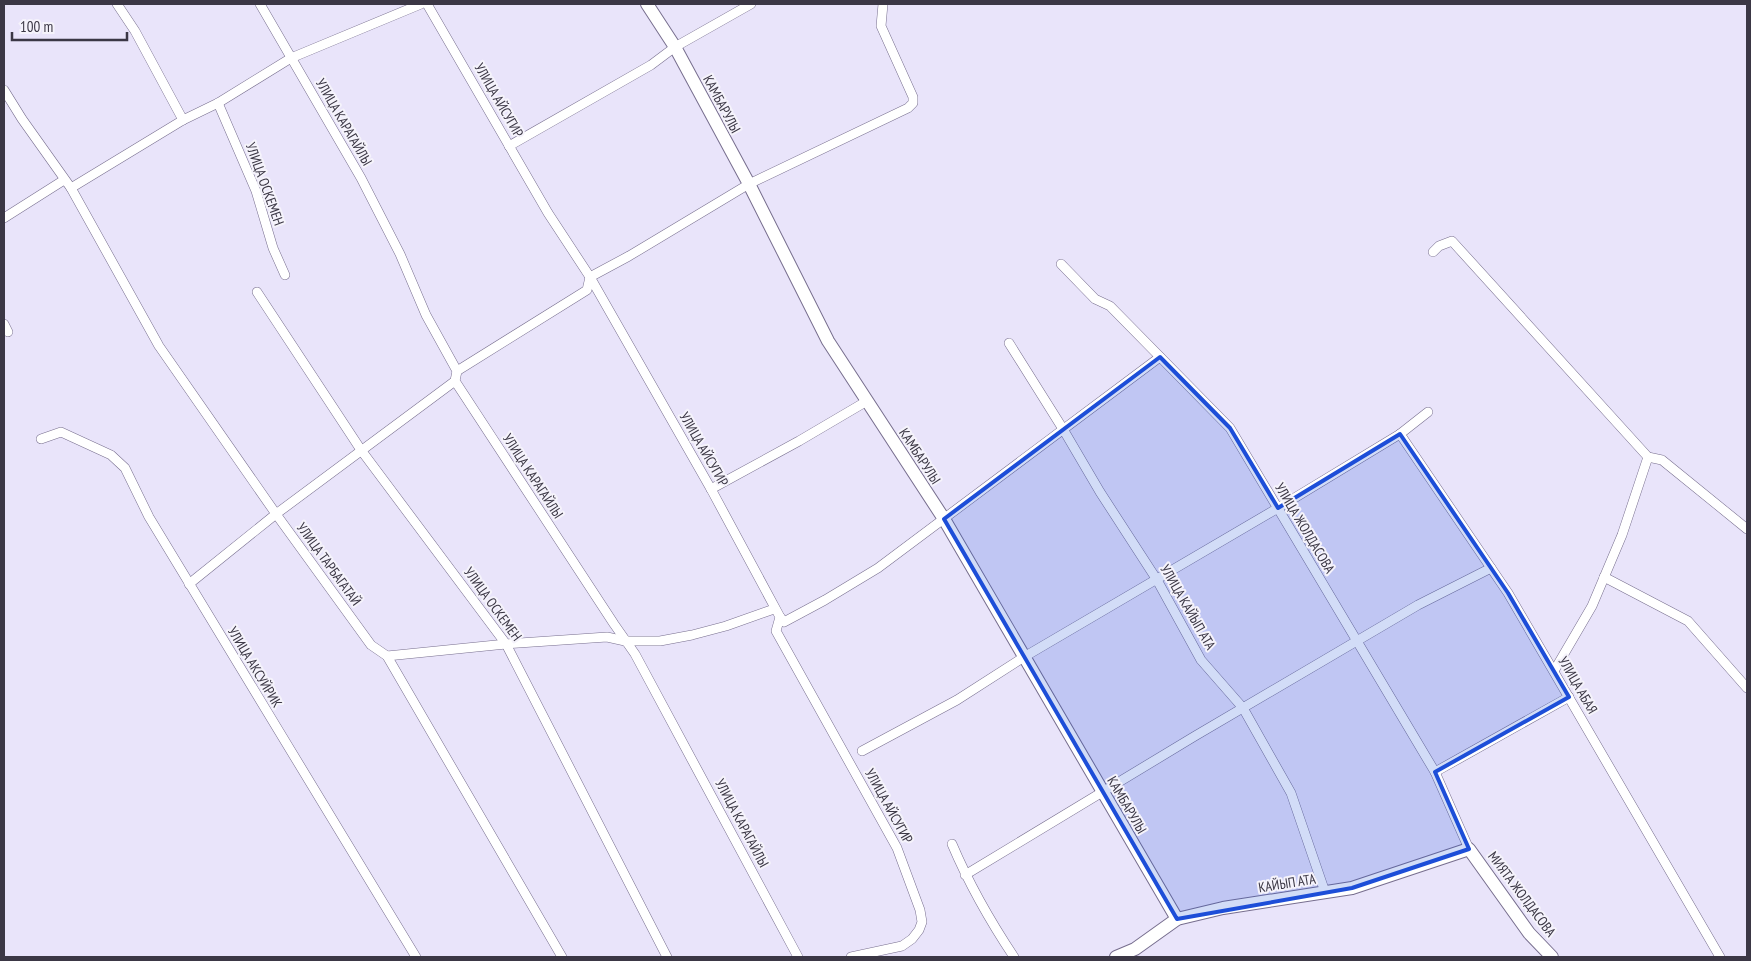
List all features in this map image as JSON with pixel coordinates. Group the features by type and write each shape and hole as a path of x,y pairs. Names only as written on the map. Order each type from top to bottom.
{"street":[{"path":"117,4 135,31 183,120"},
{"name":"УЛИЦА КАРАГАЙЛЫ","path":"260,4 361,178 400,254 426,315 457,371"},
{"path":"71,188 183,120 218,102 291,58 421,4"},
{"name":"УЛИЦА АЙСУГИР","path":"427,4 548,212 590,277 711,489 780,617 776,631 897,848 920,910 922,922 919,930 912,939 902,946 851,957"},
{"name":"КАМБАРУЛЫ","path":"647,4 675,47 748,184 828,341 944,519 1177,919"},
{"path":"509,146 652,65 675,47 752,4"},
{"path":"190,584 276,514 455,381 457,371 587,290 590,277 629,256 748,184 908,108 913,103 913,97 881,26 883,4"},
{"name":"УЛИЦА ТАРБАГАТАЙ","path":"4,90 71,188 159,346 276,514 371,645 386,656 562,957"},
{"name":"УЛИЦА ОСКЕМЕН","path":"218,102 256,191 273,248 285,275"},
{"path":"4,218 64,180"},
{"path":"1433,252 1439,246 1452,241 1648,457 1662,460 1747,529"},
{"name":"УЛИЦА ЖОЛДАСОВА","path":"1061,264 1095,299 1110,306 1230,428 1435,772 1469,849"},
{"name":"УЛИЦА ОСКЕМЕН","path":"257,292 361,450 506,644 667,957"},
{"name":"УЛИЦА КАЙЫП АТА","path":"1009,343 1100,492 1157,580 1201,660 1242,708 1291,793 1325,892"},
{"path":"780,617 784,622 878,568 1160,357"},
{"name":"УЛИЦА КАРАГАЙЛЫ","path":"455,381 635,654 798,957"},
{"path":"711,489 867,401"},
{"path":"862,751 957,700 1024,657 1278,508 1400,434 1428,412"},
{"name":"УЛИЦА АКСУЙРИК","path":"41,439 61,432 111,455 125,468 149,518 416,957"},
{"name":"УЛИЦА АБАЯ","path":"1400,434 1508,593 1720,957"},
{"path":"1554,671 1592,606 1622,535 1648,457"},
{"path":"965,874 1418,605 1491,568"},
{"path":"1604,577 1688,621 1747,688"},
{"path":"386,656 506,644 606,637 625,641 660,641 726,626 774,609"},
{"path":"1435,772 1569,697"},
{"path":"952,844 965,874 993,926 1014,957"},
{"name":"КАЙЫП АТА","path":"1116,957 1134,950 1177,919 1223,908 1352,888 1469,849"},
{"name":"МИЯТА ЖОЛДАСОВА","path":"1469,849 1529,933 1552,957"}],"highlighted area":[{"path":"1160,357 1230,428 1278,508 1400,434 1508,593 1569,697 1435,772 1469,849 1352,888 1177,919 944,519"}]}
